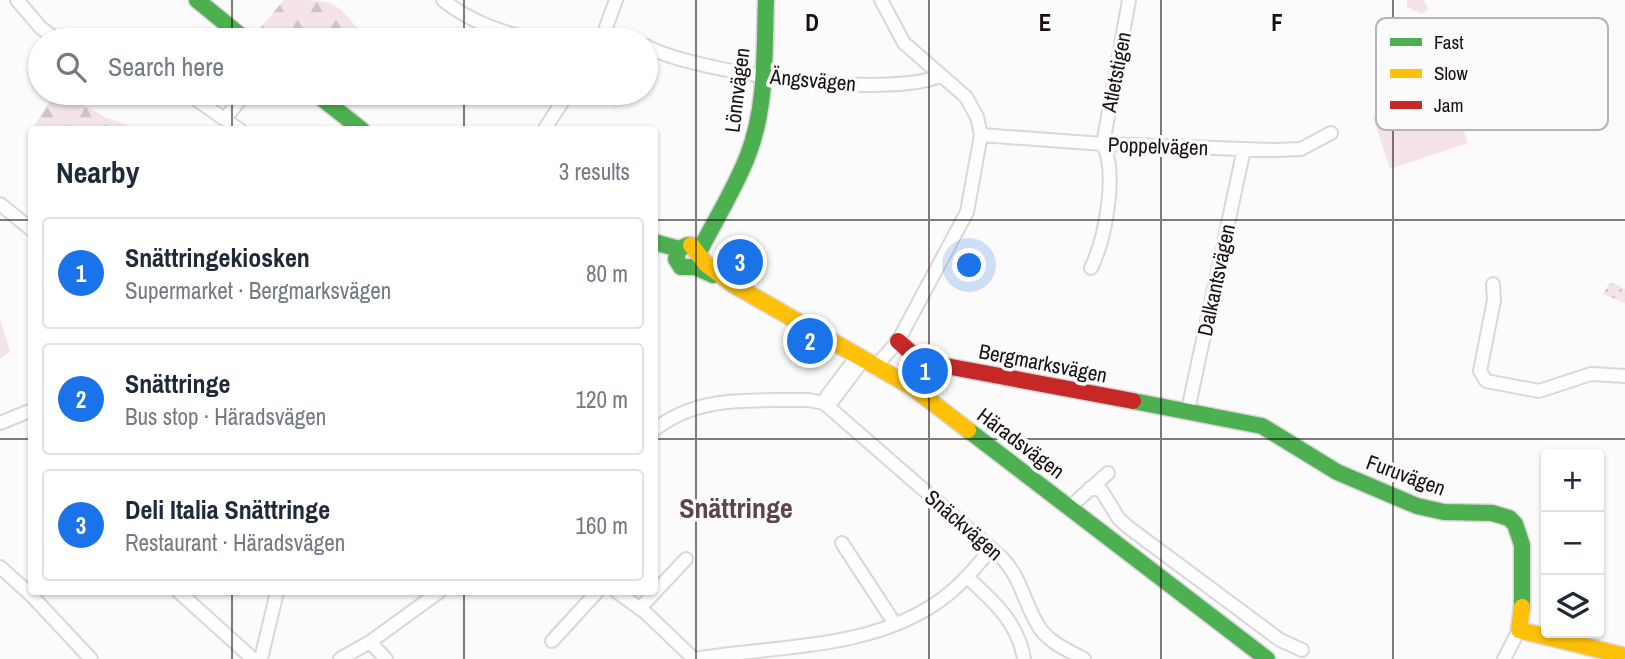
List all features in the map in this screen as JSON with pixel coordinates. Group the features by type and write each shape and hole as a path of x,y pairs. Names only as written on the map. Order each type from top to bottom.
{"street":[{"path":"17,0 41,28"},
{"path":"197,0 231,28"},
{"path":"443,0 455,10 494,28"},
{"path":"606,28 616,0"},
{"name":"Lönnvägen","path":"690,254 715,218 752,144 764,76 766,0"},
{"path":"658,428 686,410 711,403 809,400 824,403 832,400 866,360 898,341 967,212 981,135 977,117 965,97 904,43 881,0"},
{"name":"Atletstigen","path":"1091,268 1101,248 1108,200 1107,152 1103,144 1129,0"},
{"name":"Ängsvägen","path":"658,51 675,58 764,76 859,85 918,82 941,75"},
{"path":"205,105 235,126"},
{"path":"225,119 235,105"},
{"path":"330,105 357,126"},
{"path":"547,126 560,105"},
{"name":"Poppelvägen","path":"981,135 1103,144 1301,149 1331,133"},
{"name":"Dalkantsvägen","path":"1188,410 1244,149"},
{"path":"0,204 28,227"},
{"name":"Häradsvägen","path":"658,245 690,254 734,285 912,387 1267,659"},
{"path":"1493,284 1494,300 1480,371 1486,381 1539,391 1591,374 1625,376"},
{"name":"Bergmarksvägen","path":"898,341 917,358 946,366 1188,410"},
{"name":"Snäckvägen","path":"824,403 1014,571 1045,635 1084,659"},
{"name":"Furuvägen","path":"1188,410 1272,430 1325,467 1428,510 1499,513 1508,518 1515,524 1520,535 1523,603 1520,630 1504,659"},
{"path":"0,423 28,412"},
{"path":"1070,506 1108,473"},
{"name":"Häradsvägen","path":"1090,488 1101,490 1119,519 1128,527 1280,640 1302,650"},
{"path":"842,543 895,624"},
{"path":"621,595 640,608 694,659 841,639 895,624 942,598 967,577 991,549"},
{"path":"658,589 686,559"},
{"path":"0,567 28,591"},
{"path":"967,577 1011,621 1024,659"},
{"path":"32,595 91,659"},
{"path":"182,595 253,659"},
{"path":"261,659 276,595"},
{"path":"340,659 370,642 435,595"},
{"path":"552,641 594,595"},
{"path":"640,608 652,595"},
{"path":"1520,630 1625,656"},
{"path":"370,642 386,659"}],"green space":[{"path":"284,0 325,2 333,5 357,28 260,28"},
{"path":"1407,0 1424,0 1428,9 1422,14 1407,7"},
{"path":"47,105 84,105 107,118 131,126 34,126"},
{"path":"1377,130 1463,130 1468,143 1390,169"},
{"path":"1610,282 1625,289 1625,303 1603,294"},
{"path":"0,319 10,351 0,359"}],"traffic: fast":[{"path":"197,0 231,28"},
{"path":"699,252 737,180 754,136 762,98 766,0"},
{"path":"330,105 357,126"},
{"path":"658,243 679,249 688,245"},
{"path":"679,249 676,259 681,267 695,267 713,275"},
{"path":"1133,401 1262,426 1337,472 1417,506 1444,512 1492,513 1509,518 1515,524 1522,545 1522,607"},
{"path":"968,430 1267,659"}],"traffic: slow":[{"path":"691,245 706,264 734,285 912,387 968,430"},
{"path":"1522,607 1519,630 1625,656"}],"traffic: jam":[{"path":"898,341 917,358 946,366 1133,401"}],"place":[{"name":"Deli Italia Snättringe","path":"740,262"},
{"name":"Snättringe","path":"810,341"},
{"name":"Snättringekiosken","path":"925,371"}],"district":[{"name":"Snättringe","path":"736,508"}]}
